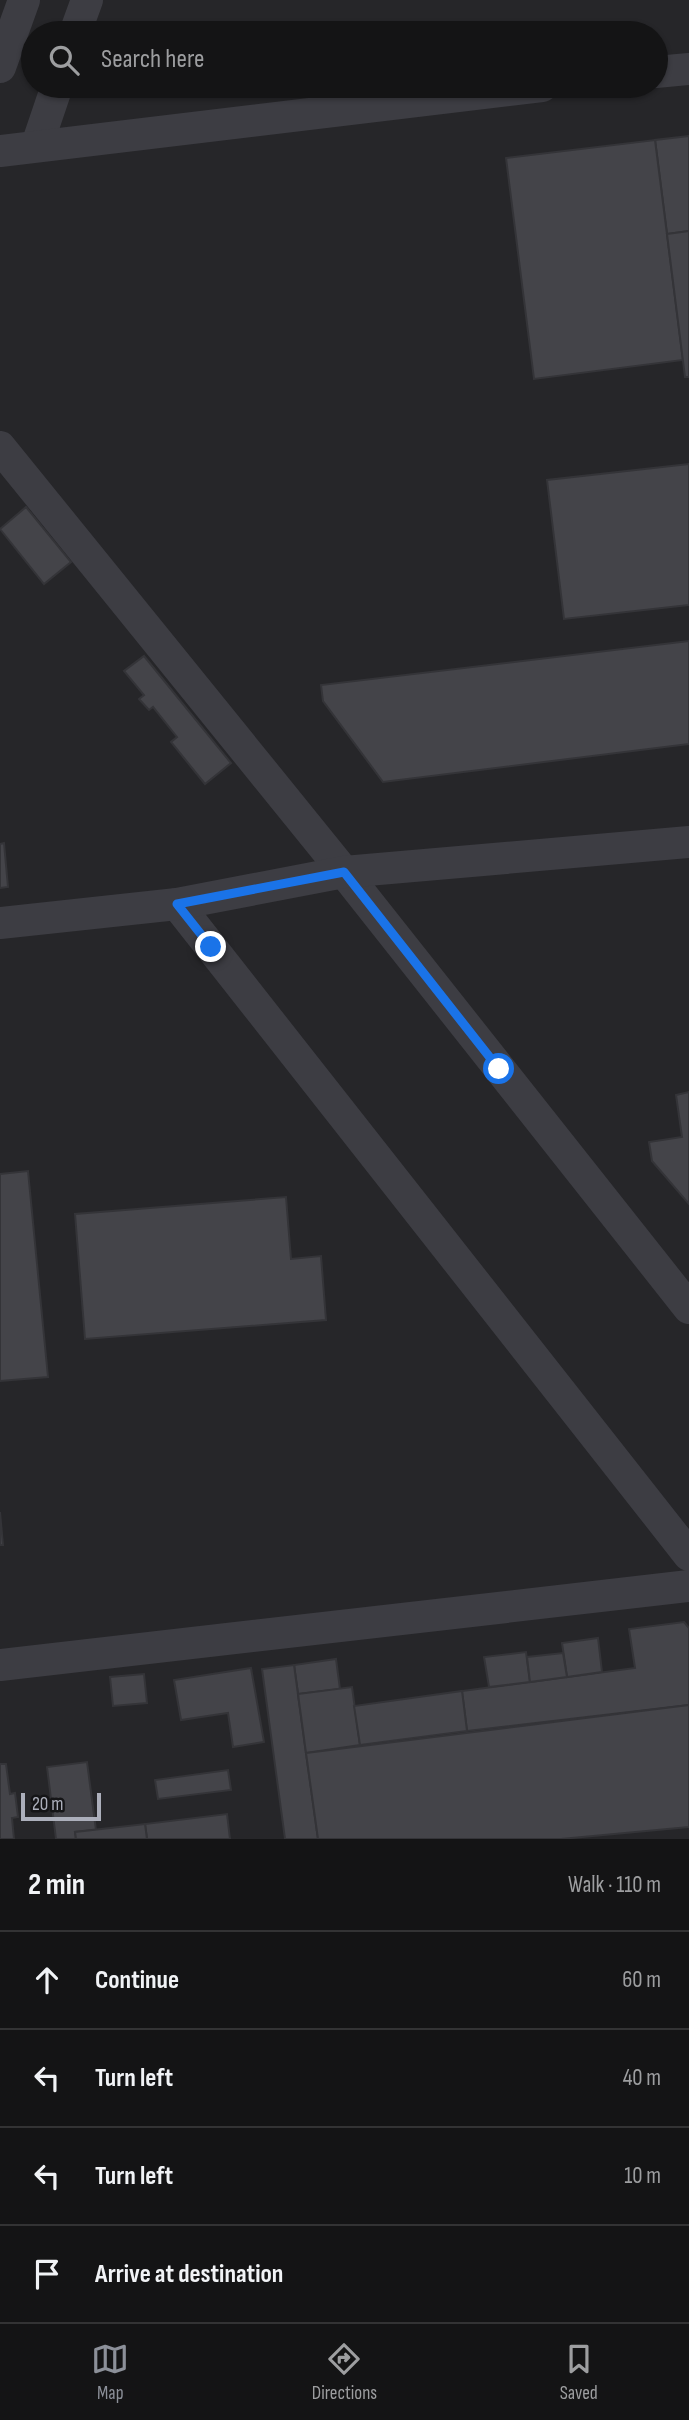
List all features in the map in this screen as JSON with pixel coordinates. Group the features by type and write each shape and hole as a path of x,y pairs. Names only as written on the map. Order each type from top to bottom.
{"street":[{"path":"0,67 24,0"},
{"path":"79,21 87,0"},
{"path":"668,71 689,69"},
{"path":"37,145 53,98"},
{"path":"0,151 439,98"},
{"path":"0,447 344,872 689,1308"},
{"path":"0,923 177,904 344,872 689,842"},
{"path":"177,904 689,1555"},
{"path":"0,1665 689,1586"}],"shaded area":[{"path":"0,0 689,0 689,1839 0,1839"}],"building":[{"path":"689,136 689,231 667,234 655,140"},
{"path":"655,140 683,360 534,379 506,158"},
{"path":"689,231 689,377 685,377 667,234"},
{"path":"689,464 689,605 564,619 547,480"},
{"path":"26,507 71,562 44,584 0,529"},
{"path":"689,641 689,744 383,782 323,701 321,685"},
{"path":"144,656 231,763 205,784 171,742 177,737 153,707 149,710 139,699 144,695 124,671"},
{"path":"4,843 8,887 0,888 0,844"},
{"path":"689,1092 689,1204 652,1161 649,1142 682,1137 676,1095"},
{"path":"28,1171 48,1377 0,1381 0,1174"},
{"path":"286,1197 291,1259 321,1256 326,1320 85,1339 75,1214"},
{"path":"0,1512 3,1545 0,1545"},
{"path":"684,1622 689,1628 689,1705 467,1731 462,1691 635,1668 629,1629"},
{"path":"598,1638 602,1672 567,1677 562,1643"},
{"path":"526,1652 530,1682 489,1687 484,1657"},
{"path":"563,1653 567,1677 530,1682 527,1657"},
{"path":"336,1659 340,1689 298,1694 294,1665"},
{"path":"294,1665 318,1839 285,1839 262,1669"},
{"path":"251,1668 264,1742 233,1747 228,1713 181,1720 174,1680"},
{"path":"144,1674 147,1703 113,1706 110,1677"},
{"path":"352,1687 360,1745 306,1753 298,1694"},
{"path":"462,1691 467,1731 360,1745 354,1706"},
{"path":"689,1705 689,1827 561,1839 318,1839 306,1753"},
{"path":"87,1762 96,1830 75,1832 76,1839 56,1839 47,1767"},
{"path":"0,1764 6,1764 10,1794 15,1793 18,1817 12,1818 14,1839 0,1839"},
{"path":"228,1770 231,1790 158,1799 155,1780"},
{"path":"227,1814 230,1839 147,1839 145,1824"},
{"path":"145,1824 147,1839 76,1839 75,1832"}],"route":[{"path":"211,947 177,904 344,872 499,1069"}]}
